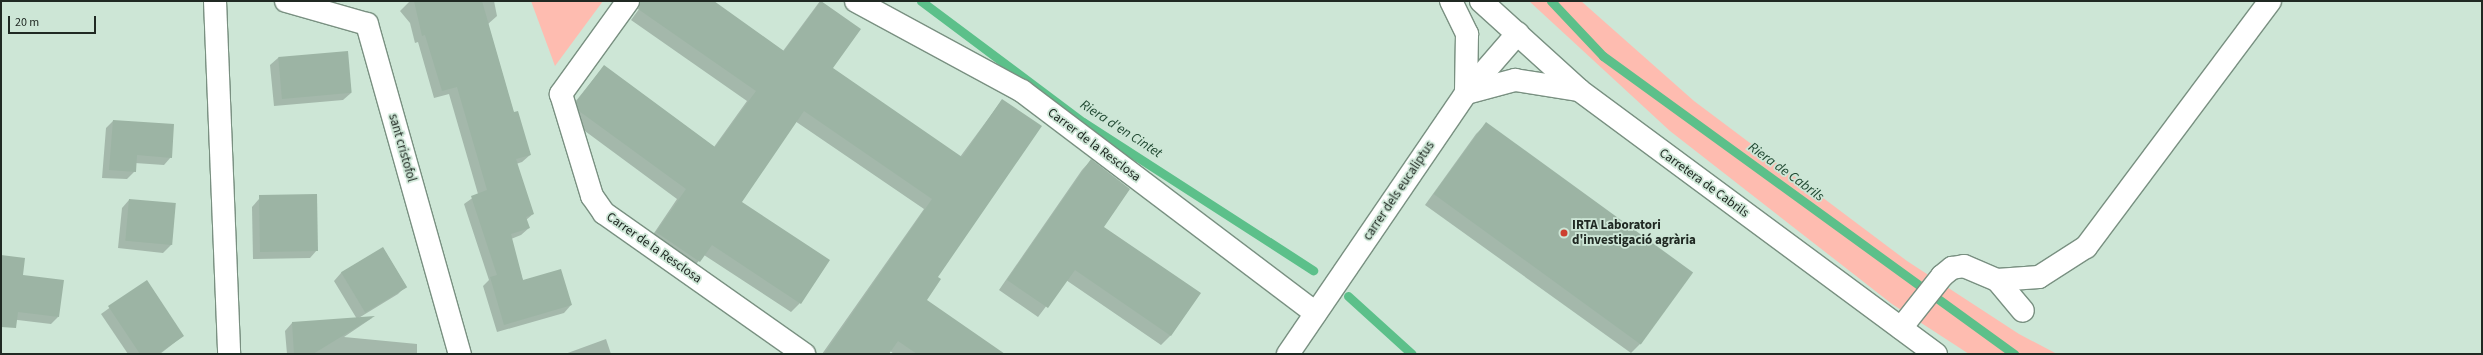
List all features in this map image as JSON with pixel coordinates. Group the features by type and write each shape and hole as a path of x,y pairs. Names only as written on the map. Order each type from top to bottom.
{"street":[{"path":"215,1 228,354"},
{"name":"sant cristofol","path":"286,1 367,24 460,354"},
{"name":"Carrer de la Resclosa","path":"628,1 561,94 592,196 604,213 804,354"},
{"name":"Carrer de la Resclosa","path":"856,1 1022,91 1316,313"},
{"path":"1451,1 1467,34 1466,93 1515,80 1579,90"},
{"name":"Carretera de Cabrils","path":"1481,1 1579,90 1936,354"},
{"path":"1997,280 2039,277 2086,247 2270,1"},
{"name":"carrer dels eucaliptus","path":"1288,354 1466,93 1518,34"},
{"path":"1901,328 1942,276 1952,268 1964,266 1997,280 2023,311"}],"shaded area":[{"path":"531,1 603,1 555,66"},
{"path":"1529,1 1581,1 1694,101 1907,261 2019,334 2057,354 1969,354 1892,304 1670,131"}],"building":[{"path":"414,1 482,1 514,112 518,111 531,155 516,159 534,214 526,217 530,228 511,234 523,280 561,269 572,305 504,325 490,277 497,275 471,196 487,190 457,87 442,91 425,35 422,36"},
{"path":"640,1 714,1 784,51 821,1 861,29 833,68 962,157 1002,99 1042,126 938,277 941,279 927,300 1005,354 917,354 898,341 889,354 824,354 932,199 804,111 742,202 830,260 801,304 712,245 700,262 656,232 686,189 579,111 576,102 604,65 715,147 756,91 638,9"},
{"path":"348,51 352,93 282,99 278,57"},
{"path":"113,120 174,124 172,158 137,155 136,172 109,170"},
{"name":"IRTA Laboratori d'investigació agrària","path":"1486,122 1693,272 1641,344 1434,194"},
{"path":"1091,159 1130,189 1104,227 1201,293 1171,336 1075,270 1048,308 1007,280"},
{"path":"317,194 318,251 260,252 259,195"},
{"path":"129,199 176,203 172,245 125,241"},
{"path":"383,247 407,287 365,313 341,272"},
{"path":"1,255 25,258 23,275 64,280 59,317 18,312 16,328 1,327"},
{"path":"147,280 184,336 158,354 140,354 108,306"},
{"path":"375,316 313,354 294,354 292,322"}],"waterway":[{"name":"Riera d'en Cintet","path":"921,1 1083,122 1313,270"},
{"name":"Riera de Cabrils","path":"1551,1 1603,56 2014,354"},
{"name":"Riera d'en Cintet","path":"1348,296 1412,354"}],"place":[{"name":"IRTA Laboratori d'investigació agrària","path":"1564,233"}]}
